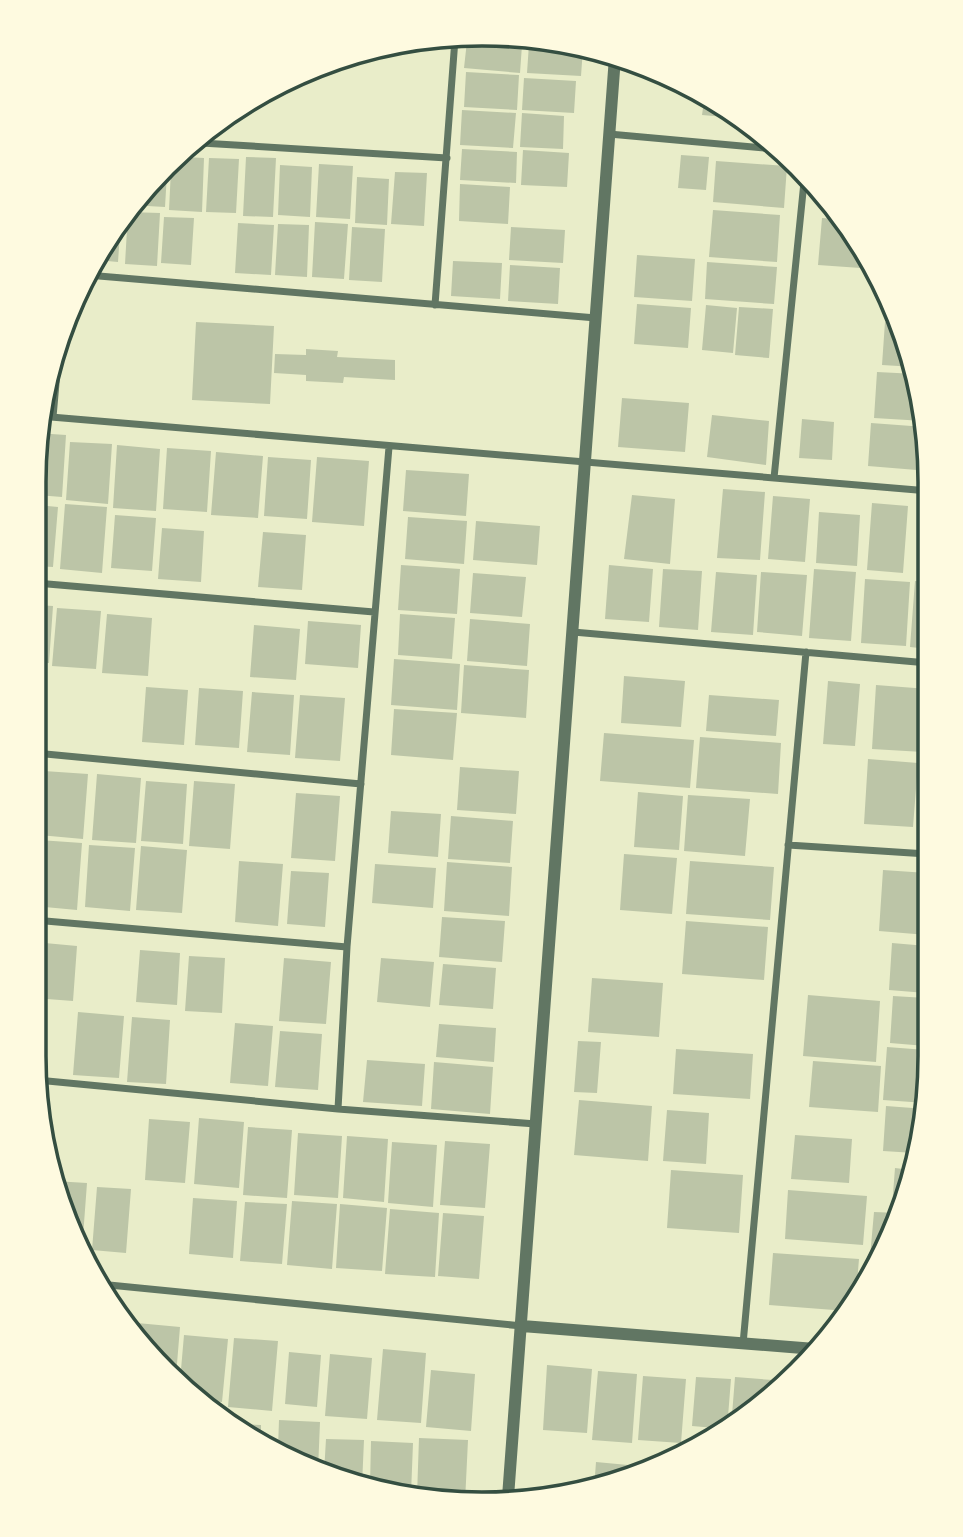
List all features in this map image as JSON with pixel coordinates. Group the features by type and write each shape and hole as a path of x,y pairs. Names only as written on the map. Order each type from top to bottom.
{"street":[{"path":"435,305 455,46"},
{"path":"508,1491 614,67"},
{"path":"609,134 762,148"},
{"path":"207,143 447,158"},
{"path":"774,478 803,188"},
{"path":"97,276 596,318"},
{"path":"55,390 53,417 918,490"},
{"path":"338,1109 347,947 389,447"},
{"path":"46,584 374,612"},
{"path":"573,632 918,662"},
{"path":"743,1343 806,652"},
{"path":"46,754 361,784"},
{"path":"788,845 918,853"},
{"path":"46,921 347,947"},
{"path":"46,1082 338,1109 537,1124"},
{"path":"111,1285 522,1326 804,1348"}],"building":[{"path":"466,46 522,47 520,73 464,68"},
{"path":"529,48 582,57 581,76 527,73"},
{"path":"466,72 519,75 517,110 464,107"},
{"path":"524,78 576,81 574,113 522,110"},
{"path":"703,106 720,117 702,115"},
{"path":"462,110 516,113 513,148 460,145"},
{"path":"522,113 564,116 563,149 520,147"},
{"path":"462,149 517,152 516,183 460,180"},
{"path":"523,150 569,153 567,187 521,185"},
{"path":"681,155 709,157 706,190 678,188"},
{"path":"190,157 204,158 202,212 169,210 171,176"},
{"path":"246,157 276,158 273,217 243,216"},
{"path":"209,158 239,159 236,213 206,212"},
{"path":"716,161 782,166 787,170 784,208 713,202"},
{"path":"319,164 353,166 350,219 316,217"},
{"path":"280,165 312,167 310,217 278,215"},
{"path":"395,172 427,173 424,226 391,224"},
{"path":"357,177 389,179 387,225 355,223"},
{"path":"167,180 165,207 144,206"},
{"path":"460,184 510,187 508,224 459,221"},
{"path":"713,210 780,215 777,262 709,257"},
{"path":"139,212 160,213 157,266 125,264 127,228"},
{"path":"164,217 194,218 191,265 161,263"},
{"path":"822,218 829,218 861,268 818,265"},
{"path":"315,222 348,224 344,279 312,277"},
{"path":"238,223 274,225 271,275 235,273"},
{"path":"278,224 309,225 307,277 275,275"},
{"path":"352,227 385,229 382,282 349,280"},
{"path":"511,227 565,230 563,263 509,260"},
{"path":"120,238 118,262 105,261"},
{"path":"637,255 695,259 692,301 634,297"},
{"path":"453,261 502,263 500,299 451,296"},
{"path":"707,262 777,267 774,304 705,299"},
{"path":"510,265 560,268 558,304 508,301"},
{"path":"637,304 691,308 688,348 634,344"},
{"path":"706,305 737,308 733,353 702,350"},
{"path":"739,307 773,309 769,358 735,355"},
{"path":"196,322 274,326 270,404 192,400"},
{"path":"885,322 887,322 902,366 882,365"},
{"path":"306,349 338,351 337,357 395,360 395,380 344,377 343,383 306,381 306,375 274,373 275,354 306,355"},
{"path":"877,372 904,373 913,420 874,418"},
{"path":"622,398 689,403 685,452 618,447"},
{"path":"712,415 769,421 766,465 707,457"},
{"path":"802,419 834,422 832,460 799,458"},
{"path":"871,423 914,426 918,470 868,466"},
{"path":"48,434 66,435 62,497 46,496"},
{"path":"70,442 112,444 108,504 66,500"},
{"path":"117,445 160,449 156,511 113,508"},
{"path":"167,448 211,451 207,512 163,509"},
{"path":"216,452 263,456 258,518 211,515"},
{"path":"268,457 311,460 307,519 264,516"},
{"path":"317,457 369,461 364,526 312,522"},
{"path":"406,470 469,474 466,516 403,511"},
{"path":"723,489 765,492 760,560 717,558"},
{"path":"632,495 675,499 670,564 624,559"},
{"path":"773,496 810,499 805,562 768,559"},
{"path":"872,503 908,506 903,573 867,570"},
{"path":"65,504 107,507 102,573 60,569"},
{"path":"46,506 58,507 53,567 46,567"},
{"path":"819,512 860,515 857,566 816,563"},
{"path":"115,515 156,518 152,571 111,568"},
{"path":"408,517 467,521 464,564 405,559"},
{"path":"476,521 540,526 537,565 473,560"},
{"path":"162,528 204,531 201,582 158,579"},
{"path":"263,532 306,535 302,590 258,587"},
{"path":"401,565 460,569 457,614 398,610"},
{"path":"609,565 653,569 649,622 605,619"},
{"path":"663,569 702,571 698,630 659,627"},
{"path":"814,569 856,572 851,641 809,638"},
{"path":"716,572 757,575 753,635 711,632"},
{"path":"761,572 807,575 802,636 757,632"},
{"path":"473,573 526,577 522,617 470,613"},
{"path":"865,579 910,582 906,646 861,643"},
{"path":"915,581 918,581 918,648 910,647"},
{"path":"46,606 53,606 49,663 46,663"},
{"path":"57,608 101,611 96,669 52,666"},
{"path":"107,614 152,618 148,676 102,673"},
{"path":"400,614 455,618 452,659 398,655"},
{"path":"470,619 530,624 527,666 467,661"},
{"path":"308,621 361,625 358,668 305,664"},
{"path":"254,625 300,629 296,680 250,677"},
{"path":"394,659 460,664 457,710 391,705"},
{"path":"464,665 529,670 526,718 461,713"},
{"path":"624,676 685,681 681,727 621,723"},
{"path":"828,681 860,684 855,746 823,744"},
{"path":"876,685 918,688 918,752 872,749"},
{"path":"146,687 188,690 184,745 142,742"},
{"path":"199,688 243,691 239,748 195,745"},
{"path":"252,692 294,695 290,755 247,752"},
{"path":"300,695 345,698 340,761 295,758"},
{"path":"709,695 779,700 776,736 706,731"},
{"path":"394,709 457,713 453,760 391,755"},
{"path":"604,733 694,740 690,788 600,781"},
{"path":"700,737 781,743 778,794 696,788"},
{"path":"868,759 918,763 913,827 864,824"},
{"path":"460,767 519,771 516,814 457,810"},
{"path":"46,771 88,774 83,839 46,836"},
{"path":"97,774 141,778 136,843 92,840"},
{"path":"146,781 187,784 183,844 141,841"},
{"path":"194,781 235,784 230,849 189,846"},
{"path":"638,792 683,796 679,850 634,847"},
{"path":"296,793 340,796 335,861 291,858"},
{"path":"688,795 750,799 745,856 684,851"},
{"path":"391,811 441,814 438,857 388,853"},
{"path":"451,816 513,821 510,863 448,859"},
{"path":"46,840 82,843 77,910 46,907"},
{"path":"89,845 135,848 130,911 85,907"},
{"path":"141,846 187,850 182,913 136,910"},
{"path":"624,854 677,858 672,914 620,910"},
{"path":"239,861 283,864 278,926 235,922"},
{"path":"690,861 774,867 770,920 686,914"},
{"path":"447,862 512,867 509,916 444,911"},
{"path":"375,864 436,868 433,908 372,903"},
{"path":"883,870 918,872 918,934 879,931"},
{"path":"291,871 329,873 325,927 287,924"},
{"path":"442,917 505,921 502,962 439,957"},
{"path":"686,921 768,927 764,980 682,974"},
{"path":"46,943 77,946 73,1001 46,999"},
{"path":"892,943 918,945 918,992 889,990"},
{"path":"140,950 180,953 177,1005 136,1002"},
{"path":"189,956 225,958 222,1013 185,1011"},
{"path":"284,958 331,962 326,1024 279,1021"},
{"path":"381,958 434,962 430,1007 377,1002"},
{"path":"443,964 496,968 493,1009 439,1005"},
{"path":"592,978 663,983 659,1037 588,1032"},
{"path":"808,995 880,1001 876,1062 803,1056"},
{"path":"893,996 918,998 918,1045 890,1043"},
{"path":"78,1012 124,1016 119,1078 73,1075"},
{"path":"132,1017 170,1020 166,1084 127,1082"},
{"path":"235,1023 273,1026 268,1086 230,1083"},
{"path":"439,1024 496,1028 494,1062 436,1057"},
{"path":"280,1031 322,1034 318,1090 275,1087"},
{"path":"578,1041 601,1042 597,1093 574,1092"},
{"path":"887,1047 918,1049 915,1102 883,1100"},
{"path":"676,1049 753,1054 750,1099 673,1094"},
{"path":"367,1060 425,1064 422,1106 363,1102"},
{"path":"813,1061 881,1066 878,1112 809,1107"},
{"path":"434,1062 493,1067 490,1114 431,1109"},
{"path":"579,1100 652,1106 648,1161 574,1155"},
{"path":"886,1106 914,1108 906,1152 883,1151"},
{"path":"667,1110 709,1113 706,1164 663,1161"},
{"path":"199,1118 244,1122 239,1188 194,1184"},
{"path":"149,1119 190,1122 185,1183 145,1180"},
{"path":"248,1127 292,1130 287,1198 243,1195"},
{"path":"298,1133 342,1136 338,1198 294,1195"},
{"path":"795,1135 852,1139 849,1183 791,1179"},
{"path":"347,1136 388,1139 384,1202 343,1198"},
{"path":"445,1141 490,1144 485,1208 440,1205"},
{"path":"392,1142 437,1145 433,1207 388,1203"},
{"path":"895,1168 903,1169 894,1196 893,1200"},
{"path":"671,1170 743,1175 739,1233 667,1228"},
{"path":"64,1182 87,1183 83,1232"},
{"path":"97,1187 131,1189 126,1253 92,1250"},
{"path":"788,1190 867,1196 863,1245 785,1239"},
{"path":"193,1198 237,1201 233,1258 189,1254"},
{"path":"292,1201 337,1204 332,1269 287,1265"},
{"path":"245,1202 287,1204 282,1264 240,1261"},
{"path":"340,1204 387,1208 382,1271 336,1268"},
{"path":"390,1209 439,1213 435,1277 385,1274"},
{"path":"874,1212 888,1213 873,1248 870,1253"},
{"path":"443,1213 484,1216 479,1279 438,1276"},
{"path":"773,1253 859,1259 858,1276 835,1310 769,1305"},
{"path":"138,1323 180,1327 177,1367"},
{"path":"184,1335 228,1339 222,1402 216,1401 181,1371"},
{"path":"234,1338 278,1341 272,1411 228,1407"},
{"path":"383,1349 426,1353 421,1423 377,1420"},
{"path":"289,1352 321,1355 317,1407 285,1404"},
{"path":"330,1354 372,1358 367,1419 325,1416"},
{"path":"547,1365 592,1369 587,1433 543,1430"},
{"path":"431,1370 475,1374 471,1431 426,1427"},
{"path":"598,1371 637,1374 632,1443 592,1440"},
{"path":"643,1376 686,1379 681,1443 638,1440"},
{"path":"696,1377 731,1379 728,1415 709,1427 692,1426"},
{"path":"735,1377 772,1380 747,1401 732,1412"},
{"path":"279,1420 320,1422 318,1459 278,1441"},
{"path":"250,1425 261,1425 261,1432"},
{"path":"419,1438 468,1440 466,1491 417,1487"},
{"path":"326,1439 364,1440 362,1475 325,1462"},
{"path":"371,1441 413,1443 411,1486 370,1477"},
{"path":"596,1462 628,1465 622,1468 595,1477"}]}
